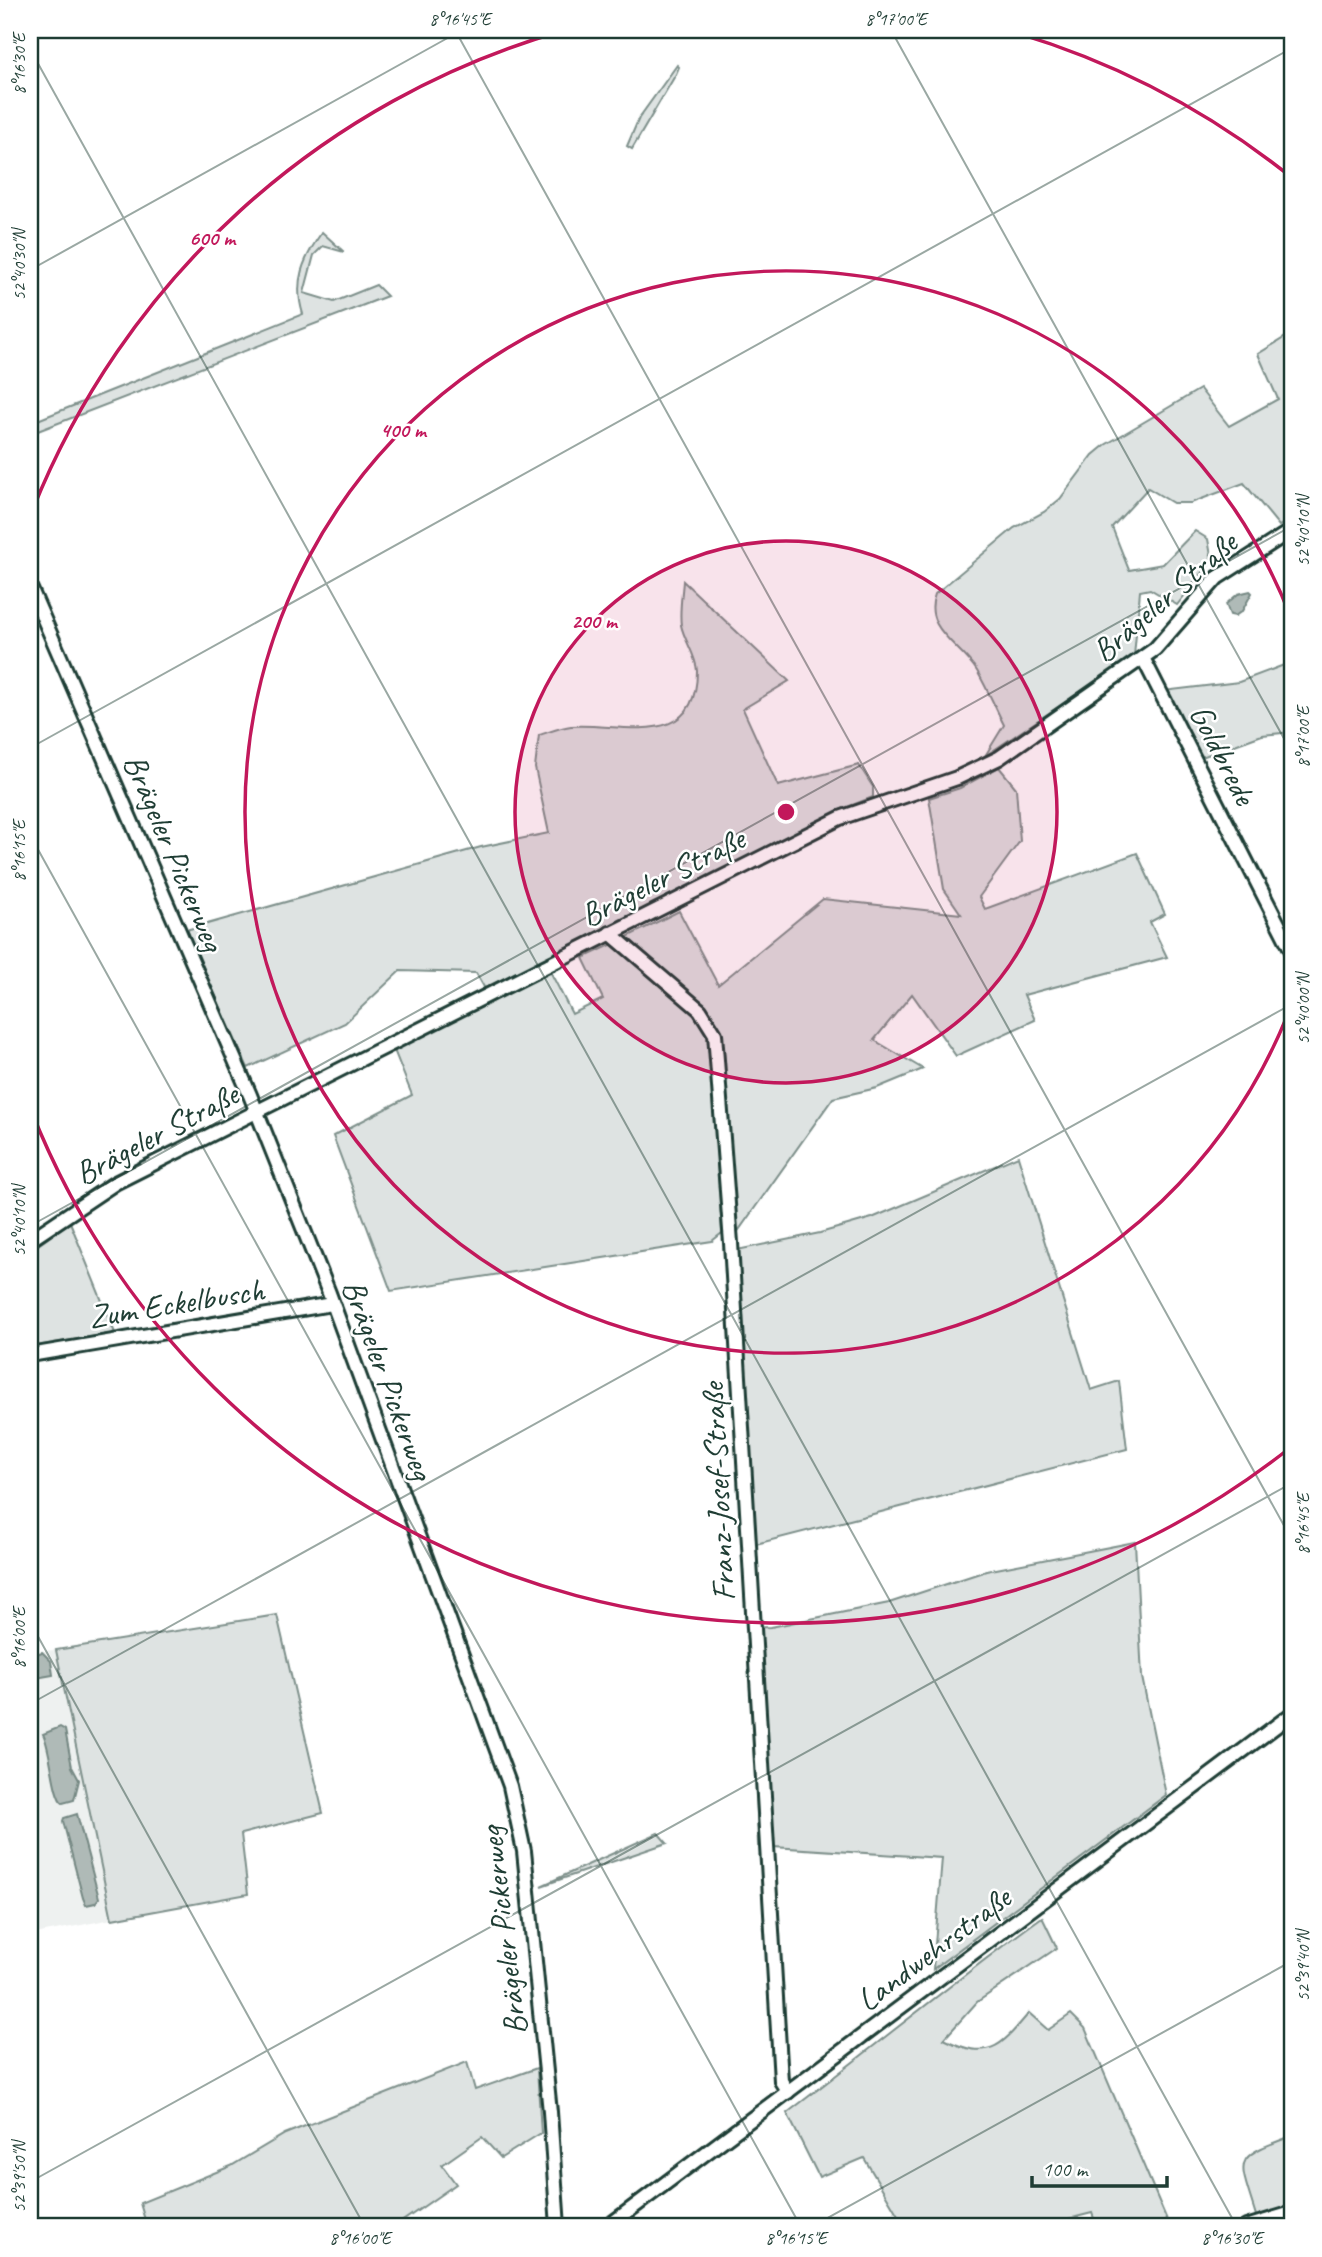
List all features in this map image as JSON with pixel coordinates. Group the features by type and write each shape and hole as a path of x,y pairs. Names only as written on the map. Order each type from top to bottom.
{"street":[{"name":"Brägeler Straße","path":"30,1241 115,1183 840,818 979,768 1018,745 1143,658 1167,639 1217,578 1292,530"},
{"name":"Brägeler Pickerweg","path":"30,587 256,1112 452,1622 520,1824 540,1996 558,2227"},
{"name":"Goldbrede","path":"1143,658 1292,951"},
{"name":"Franz-Josef-Straße","path":"610,933 700,1010 715,1034 731,1242 781,2081 788,2092"},
{"name":"Zum Eckelbusch","path":"30,1354 332,1304"},
{"name":"Landwehrstraße","path":"607,2227 1292,1714"},
{"path":"1246,2227 1292,2213"}],"shaded area":[{"path":"677,65 679,67 676,74 632,149 627,146 639,118"},
{"path":"322,232 344,252 323,246 314,255 304,293 334,302 376,285 387,296 30,434 30,423 303,314 299,291 302,271"},
{"path":"1292,333 1292,518 1279,526 1244,483 1191,503 1173,503 1148,488 1112,527 1129,570 1163,564 1195,531 1208,539 1212,561 1177,605 1150,589 1140,591 1134,656 985,756 1004,725 977,671 938,627 932,606 935,594 1014,528 1044,512 1060,499 1093,455 1105,445 1200,389 1229,426 1278,399 1258,354"},
{"path":"683,581 789,681 743,709 778,786 859,765 873,787 873,797 842,809 485,989 476,973 400,971 345,1023 248,1068 186,930 481,847 549,833 535,768 539,735 571,726 632,728 670,723 684,713 694,696 696,665 680,620"},
{"path":"1250,591 1252,593 1242,611 1235,616 1230,615 1226,604 1238,594"},
{"path":"1292,662 1292,732 1262,735 1199,758 1163,691 1239,682"},
{"path":"999,767 1016,788 1020,841 979,897 985,909 1137,853 1165,914 1150,922 1167,957 1024,995 1035,1020 956,1056 912,994 874,1040 923,1069 877,1088 833,1098 734,1237 722,1039 704,1010 692,997 627,937 679,911 718,985 823,899 961,914 944,889 929,798 960,788"},
{"path":"613,944 704,1023 709,1038 722,1233 712,1241 391,1291 333,1136 412,1095 394,1050 550,971 572,1014 603,999 583,958"},
{"path":"1018,1156 1091,1390 1119,1381 1127,1449 752,1545 737,1250 820,1233 872,1218"},
{"path":"70,1222 115,1333 30,1347 30,1251"},
{"path":"1135,1542 1142,1677 1166,1795 933,1969 942,1858 758,1846 751,1628 771,1627 889,1603 986,1571"},
{"path":"277,1615 323,1813 241,1834 248,1894 112,1919 56,1650"},
{"path":"56,1650 112,1919 30,1935 30,1652"},
{"path":"42,1652 51,1661 53,1675 30,1679 32,1659"},
{"path":"60,1727 65,1730 72,1767 79,1780 74,1800 63,1803 57,1792 43,1734"},
{"path":"77,1814 99,1898 95,1903 86,1905 63,1821 64,1818"},
{"path":"658,1833 667,1843 541,1886"},
{"path":"1042,1917 1057,1948 977,2002 944,2039 959,2046 983,2050 1010,2035 1029,2013 1048,2030 1071,2014 1085,2028 1170,2227 1097,2227 1092,2213 1037,2227 905,2227 864,2158 819,2177 787,2113"},
{"path":"467,2062 475,2090 537,2068 541,2133 501,2158 482,2137 442,2165 456,2184 394,2227 147,2227 140,2203 231,2166 285,2134"},
{"path":"1292,2136 1292,2208 1257,2219 1246,2184 1244,2163 1248,2156 1257,2150"}]}
